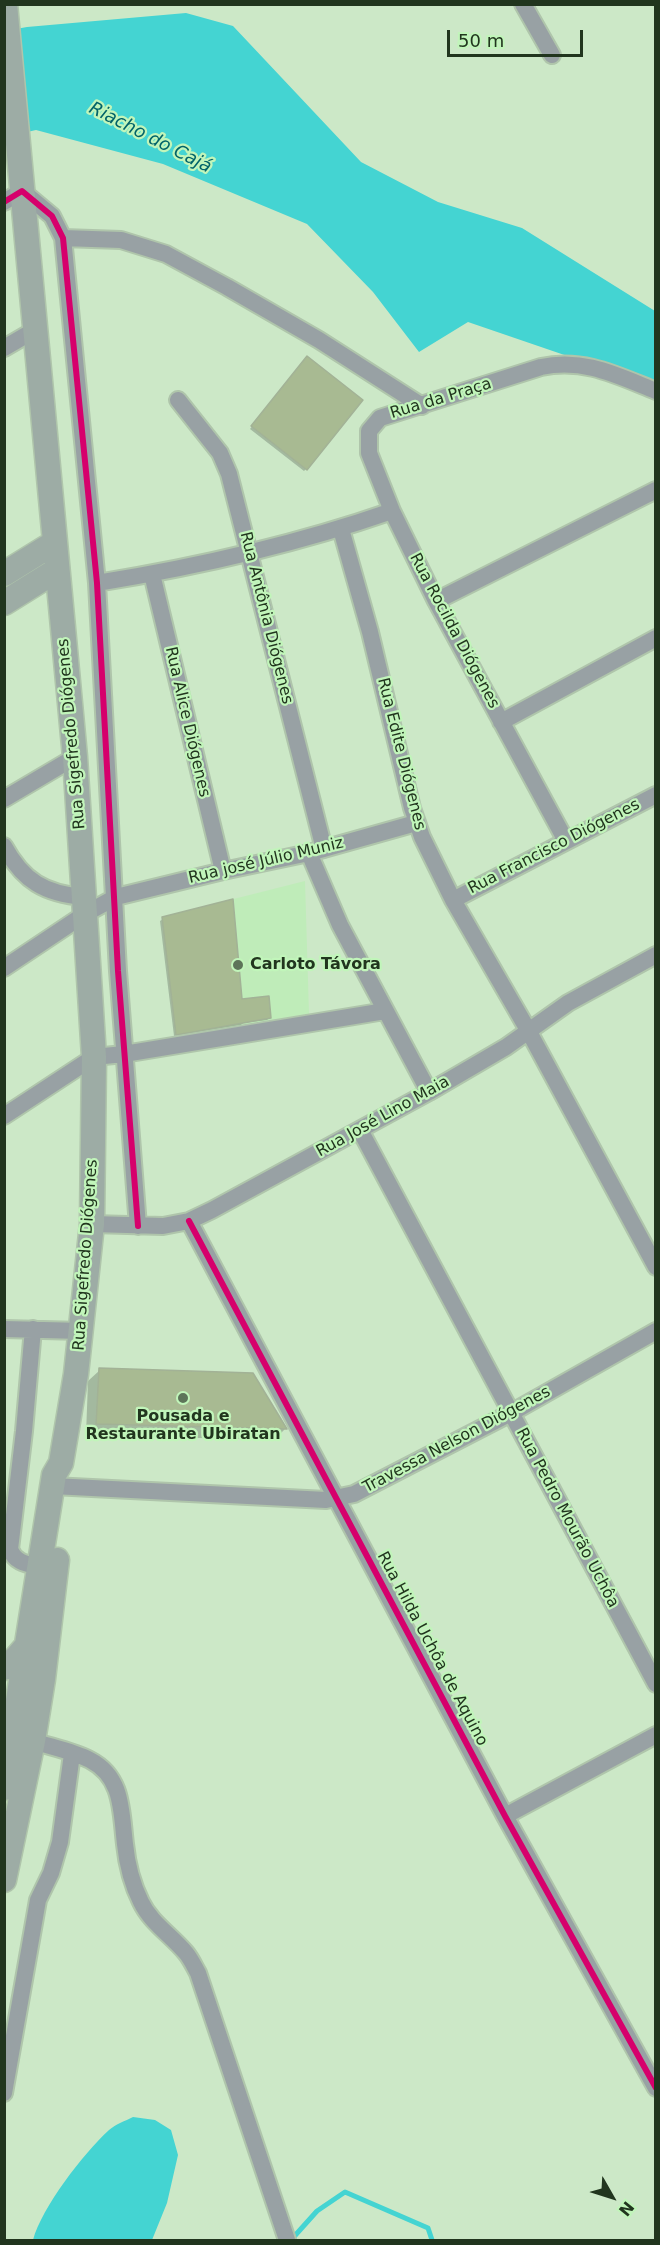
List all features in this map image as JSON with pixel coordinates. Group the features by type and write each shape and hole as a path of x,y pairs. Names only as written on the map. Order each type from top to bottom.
{"main road":[{"name":"Rua Sigefredo Diógenes","path":"5,5 16,137 13,196 35,330 75,757 94,1057 92,1224 82,1330 61,1463 56,1470 59,1486"},
{"path":"4,574 54,543"},
{"path":"4,603 57,570"},
{"path":"4,1880 33,1741 20,1706 40,1567 59,1486"},
{"path":"4,1788 59,1486"},
{"path":"4,1668 29,1643"}],"street":[{"path":"523,4 552,55"},
{"path":"13,196 52,216 63,238 97,583 124,1054 138,1226"},
{"path":"63,238 121,240 166,255 228,287 320,340 422,406"},
{"path":"4,348 35,330"},
{"name":"Rua da Praça","path":"380,418 541,367 570,363 603,370 656,391"},
{"name":"Rua Antônia Diógenes","path":"178,400 220,453 232,483 317,851 340,925 429,1092"},
{"name":"Rua Rocilda Diógenes","path":"380,418 369,431 369,453 392,511 436,601 566,841"},
{"path":"436,601 656,490"},
{"path":"97,583 152,574 342,529 392,511"},
{"name":"Rua Edite Diógenes","path":"342,529 370,632 416,823 453,900 528,1030 656,1267"},
{"name":"Rua Alice Diógenes","path":"152,574 223,871"},
{"path":"501,722 656,638"},
{"path":"4,799 75,757"},
{"name":"Rua Francisco Diógenes","path":"453,900 656,795"},
{"name":"Rua josé Júlio Muniz","path":"4,968 84,905 317,851 416,823"},
{"path":"4,846 19,869 48,891 84,905"},
{"name":"Rua José Lino Maia","path":"92,1224 163,1226 189,1221 429,1092 506,1047 568,1003 656,955"},
{"path":"4,1116 94,1057 385,1011"},
{"name":"Rua Pedro Mourão Uchôa","path":"360,1130 656,1684"},
{"name":"Rua Hilda Uchôa de Aquino","path":"189,1221 505,1816 656,2088"},
{"path":"4,1329 82,1330"},
{"path":"33,1329 10,1549 18,1560 40,1567"},
{"name":"Travessa Nelson Diógenes","path":"59,1486 305,1499 338,1498 354,1494 511,1413 656,1331"},
{"path":"505,1816 656,1734"},
{"path":"33,1741 89,1759 105,1770 114,1782 121,1801 125,1847 133,1884 154,1922 187,1954 198,1973 287,2241"},
{"path":"4,2092 38,1900 51,1873 60,1842 72,1754"}],"shaded area":[{"name":"Carloto Távora","path":"305,881 309,1014 177,1043 162,917"}],"water":[{"name":"Riacho do Cajá","path":"186,13 233,26 361,162 438,202 522,228 655,311 655,386 468,322 419,352 373,292 307,224 163,164 36,130 5,137 5,31 27,27"},
{"path":"133,2117 155,2120 171,2130 178,2155 167,2203 152,2240 33,2240 54,2197 87,2153 109,2130"}],"building":[{"path":"307,356 363,400 307,470 251,426"},
{"path":"233,899 242,999 269,996 271,1018 176,1035 162,917"},
{"name":"Pousada e Restaurante Ubiratan","path":"99,1368 253,1373 287,1429 96,1424"}],"waterway":[{"path":"291,2240 317,2211 345,2192 428,2228 432,2240"}],"cycle path":[{"path":"4,202 22,191 52,216 63,238 97,583 118,971 138,1226"},
{"path":"189,1221 505,1816 656,2088"}],"place":[{"name":"Carloto Távora","path":"238,965"},
{"name":"Pousada e Restaurante Ubiratan","path":"183,1398"}]}
